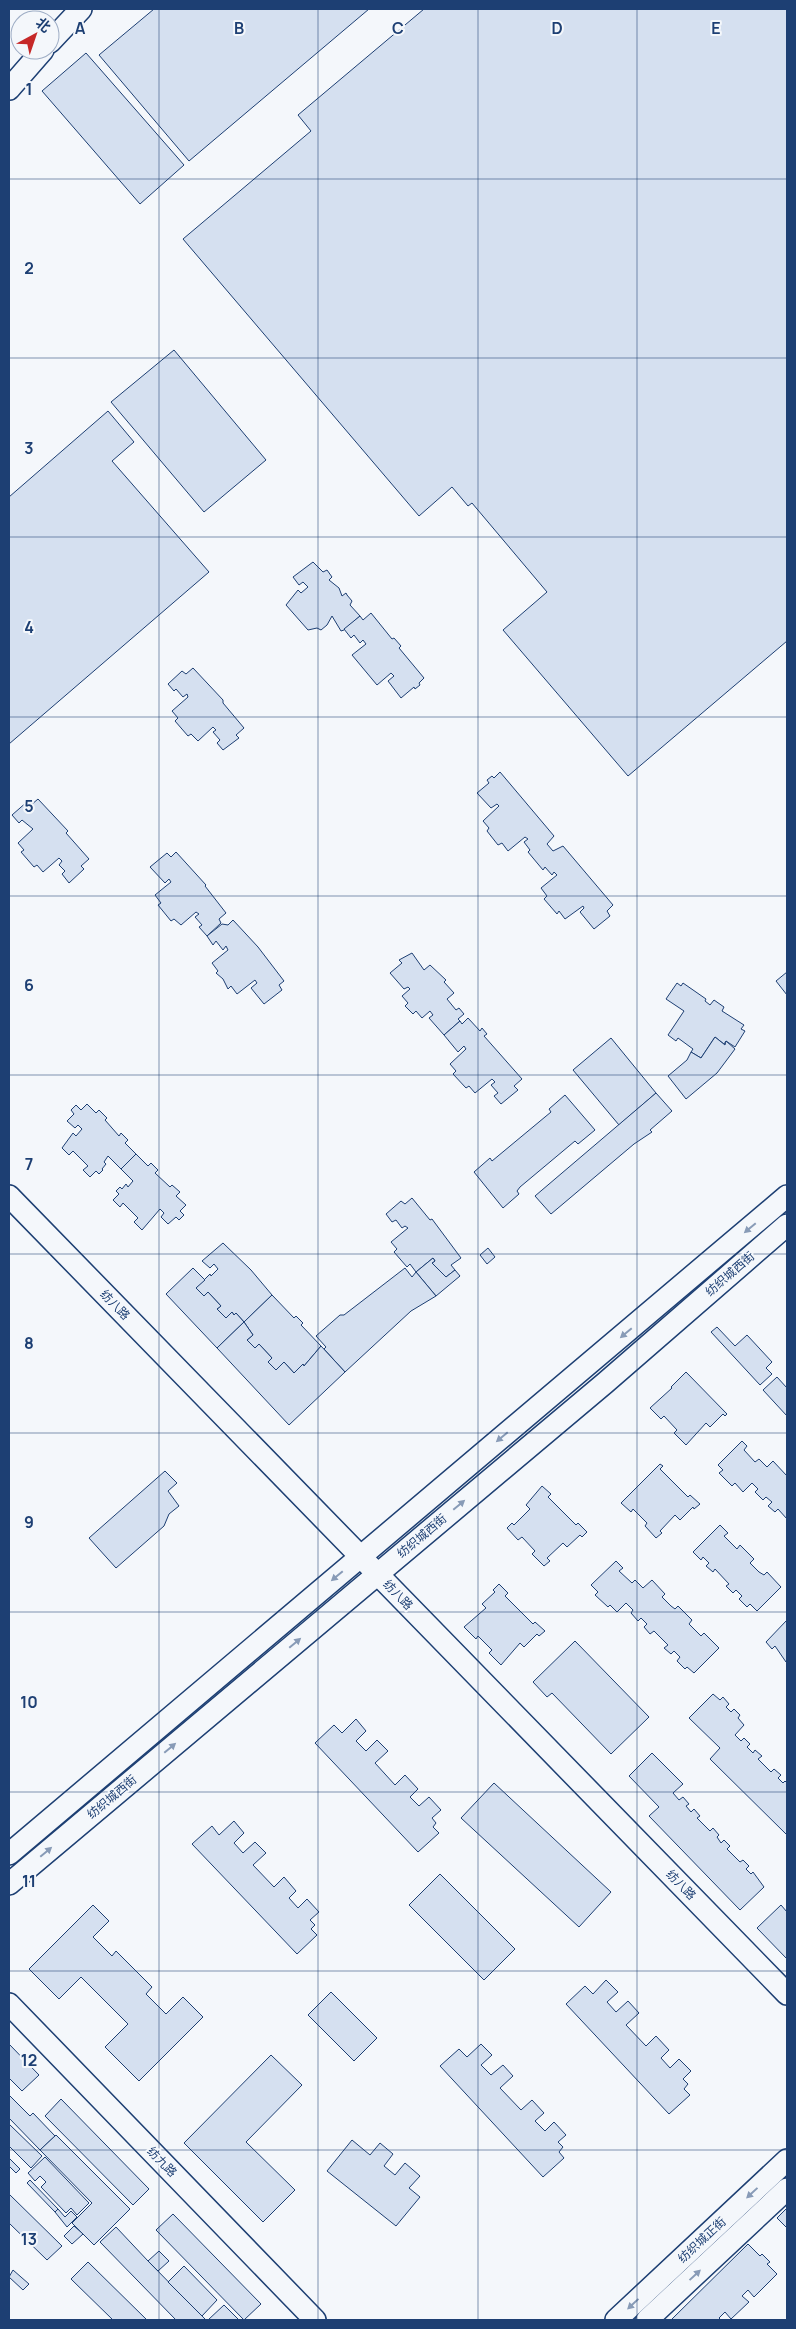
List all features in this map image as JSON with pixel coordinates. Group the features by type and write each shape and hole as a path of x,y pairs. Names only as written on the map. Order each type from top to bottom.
{"street":[{"path":"60,31 81,9"},
{"path":"9,89 34,60"},
{"name":"纺八路","path":"9,1196 787,1994"},
{"name":"纺织城西街","path":"9,1854 787,1196"},
{"name":"纺织城西街","path":"9,1884 612,1376 787,1225"},
{"name":"纺九路","path":"9,2004 315,2320"},
{"name":"纺织城正街","path":"616,2320 787,2160"},
{"name":"纺织城正街","path":"647,2320 787,2189"}],"building":[{"path":"154,9 369,9 189,161 99,55"},
{"path":"424,9 787,9 787,641 628,776 503,630 547,592 472,503 468,506 452,487 419,516 183,239 311,131 298,115"},
{"path":"86,53 184,165 140,204 42,91"},
{"path":"174,350 266,460 204,512 111,402"},
{"path":"108,411 134,442 112,461 209,572 9,744 9,497"},
{"path":"313,562 323,572 327,570 332,577 329,580 339,588 342,596 346,593 352,601 350,605 360,616 344,630 341,631 332,616 327,625 321,630 317,628 308,630 286,605 298,590 301,593 308,587 303,582 299,585 293,577"},
{"path":"371,613 392,639 394,638 401,646 399,648 424,678 419,683 420,685 415,689 414,687 401,698 388,681 394,676 391,673 377,685 352,655 366,644 363,640 360,643 354,635 351,638 344,629 360,616 363,620"},
{"path":"193,668 223,700 223,703 244,728 236,735 239,738 223,750 217,743 220,740 213,732 216,730 213,727 198,741 191,734 188,736 175,721 178,718 172,711 188,697 187,694 183,697 168,684 182,671 186,674"},
{"path":"500,772 554,836 547,844 553,851 563,846 613,905 607,911 610,916 594,929 580,912 584,908 583,906 565,919 559,911 557,914 544,899 547,896 541,888 557,875 554,872 552,875 545,867 543,870 528,852 530,850 524,842 528,839 525,837 508,851 502,843 498,845 487,831 489,828 483,821 499,806 497,804 491,808 477,793 489,783 487,780 492,776 494,778"},
{"path":"38,799 68,831 66,833 89,859 81,866 84,869 69,883 62,874 65,871 59,865 62,861 59,858 43,872 37,865 34,867 21,852 24,850 18,843 33,829 22,820 19,823 12,815 28,801 31,805"},
{"path":"176,852 206,885 226,913 219,919 221,923 207,936 199,927 202,925 195,917 199,914 196,912 181,925 174,919 171,921 158,905 161,903 155,895 171,882 169,879 165,883 150,867 167,853 171,857"},
{"path":"233,920 258,947 284,981 279,985 282,990 264,1004 251,988 257,983 255,980 237,994 231,986 228,989 223,979 216,973 218,971 212,963 228,950 226,946 223,950 216,941 213,945 207,936 222,924 228,925"},
{"path":"412,953 424,970 430,965 446,980 444,982 454,993 447,999 456,1010 459,1008 464,1014 458,1019 460,1021 444,1035 429,1018 433,1015 430,1011 422,1018 416,1011 413,1014 405,1006 408,1003 402,996 410,989 408,987 404,989 390,973 402,963 399,960"},
{"path":"787,972 787,995 776,981"},
{"path":"677,983 681,986 683,983 706,999 705,1001 710,1005 714,1000 724,1007 722,1011 744,1025 741,1029 745,1031 735,1047 726,1041 724,1044 715,1037 701,1058 691,1052 693,1049 678,1038 676,1041 668,1035 684,1011 666,999"},
{"path":"468,1018 480,1031 482,1028 487,1034 484,1036 522,1079 514,1086 518,1090 501,1104 494,1096 498,1093 491,1085 495,1082 492,1079 475,1093 469,1086 466,1088 453,1074 456,1071 450,1064 466,1049 464,1046 458,1052 444,1035 460,1021 462,1024"},
{"path":"715,1037 725,1045 726,1041 735,1049 717,1073 686,1099 668,1076 687,1060 691,1052 701,1058"},
{"path":"611,1038 656,1093 619,1125 573,1070"},
{"path":"656,1093 672,1111 650,1130 652,1132 634,1144 551,1214 535,1196"},
{"path":"565,1095 595,1130 578,1144 575,1141 520,1187 517,1191 519,1194 503,1208 474,1172 490,1158 492,1161 551,1112 549,1109"},
{"path":"87,1104 96,1113 99,1110 107,1118 105,1120 119,1136 121,1133 128,1140 125,1143 136,1154 121,1169 108,1156 104,1162 106,1164 103,1170 99,1174 96,1171 90,1177 83,1170 88,1166 73,1151 69,1155 62,1148 73,1133 76,1136 82,1129 78,1125 75,1128 67,1121 74,1114 71,1110 76,1105 81,1110"},
{"path":"136,1154 148,1166 151,1163 158,1170 155,1173 170,1187 172,1185 180,1192 176,1196 186,1205 180,1211 184,1215 179,1220 176,1217 168,1224 161,1217 164,1213 160,1209 142,1230 134,1222 138,1218 123,1203 120,1207 113,1200 119,1194 116,1191 120,1187 122,1189 126,1184 128,1187 133,1181 121,1169"},
{"path":"412,1198 430,1220 432,1219 461,1258 451,1265 455,1270 446,1277 432,1263 435,1261 433,1258 416,1272 410,1264 407,1267 394,1252 397,1249 391,1242 408,1228 405,1226 402,1228 396,1220 392,1222 386,1214 401,1201 405,1204"},
{"path":"223,1243 251,1270 272,1295 244,1322 236,1313 234,1315 232,1312 226,1318 217,1309 221,1306 208,1292 204,1296 196,1288 218,1269 214,1264 210,1268 202,1261"},
{"path":"488,1248 495,1257 487,1264 480,1255"},
{"path":"433,1258 435,1261 432,1263 446,1277 455,1270 460,1276 436,1296 416,1272"},
{"path":"193,1268 205,1280 196,1288 204,1296 208,1292 221,1306 217,1309 226,1318 232,1312 234,1315 236,1313 244,1322 217,1348 166,1294"},
{"path":"405,1268 412,1277 416,1272 436,1296 411,1311 345,1372 324,1349 326,1347 316,1336 340,1315 344,1315"},
{"path":"272,1295 294,1318 296,1316 303,1323 301,1325 321,1346 304,1366 303,1364 294,1373 284,1362 276,1370 268,1362 272,1358 259,1344 255,1348 247,1340 253,1335 244,1322"},
{"path":"244,1322 253,1335 247,1340 255,1348 259,1344 272,1358 268,1362 276,1370 284,1362 294,1373 303,1364 304,1366 321,1346 345,1372 289,1425 217,1348"},
{"path":"717,1327 735,1346 747,1335 772,1362 766,1368 772,1374 760,1385 711,1332"},
{"path":"686,1372 727,1414 725,1416 723,1414 710,1427 706,1423 686,1445 674,1433 677,1430 664,1416 661,1419 650,1408"},
{"path":"777,1377 787,1388 787,1416 763,1390"},
{"path":"742,1441 747,1446 744,1450 755,1462 759,1459 767,1467 773,1461 787,1476 787,1519 778,1509 775,1512 768,1506 772,1502 766,1497 763,1500 755,1492 758,1489 752,1483 743,1492 735,1483 732,1486 719,1473 723,1470 718,1465"},
{"path":"660,1464 663,1466 660,1469 688,1497 690,1495 700,1504 694,1509 693,1507 680,1520 675,1515 656,1538 645,1526 647,1523 633,1509 631,1512 621,1503"},
{"path":"165,1471 177,1483 168,1491 179,1506 169,1514 164,1526 116,1568 89,1538"},
{"path":"542,1486 551,1494 548,1497 576,1525 578,1523 587,1532 582,1537 580,1535 567,1547 563,1543 547,1558 550,1561 544,1566 532,1554 535,1551 522,1537 518,1540 507,1528 512,1523 514,1525 530,1509 526,1505"},
{"path":"720,1525 728,1533 724,1536 737,1549 740,1545 754,1559 750,1563 764,1575 767,1572 781,1587 757,1611 750,1604 747,1607 739,1599 742,1596 736,1590 733,1593 726,1586 729,1584 715,1569 713,1572 706,1566 709,1563 703,1557 701,1560 693,1552"},
{"path":"616,1561 623,1568 619,1571 632,1583 635,1580 643,1588 652,1580 665,1594 662,1597 675,1609 678,1606 692,1620 689,1624 701,1636 704,1633 719,1648 694,1673 687,1667 685,1669 677,1661 680,1657 674,1651 671,1654 664,1648 668,1645 654,1631 650,1634 644,1627 647,1624 641,1618 638,1621 631,1613 633,1610 626,1603 617,1612 610,1605 608,1607 595,1595 598,1592 591,1585"},
{"path":"499,1584 508,1593 505,1596 533,1624 535,1622 545,1631 539,1636 537,1634 524,1647 520,1643 501,1665 489,1653 492,1650 478,1636 476,1639 464,1627 486,1608 482,1604 495,1592 493,1590"},
{"path":"787,1620 786,1662 775,1646 772,1649 766,1642"},
{"path":"575,1641 649,1717 611,1754 552,1693 547,1697 533,1682"},
{"path":"713,1694 720,1700 723,1697 729,1704 726,1707 731,1712 734,1709 740,1715 738,1718 744,1725 735,1735 741,1741 744,1738 750,1744 747,1747 753,1753 755,1750 762,1756 758,1759 771,1772 774,1769 781,1775 778,1778 783,1783 785,1781 787,1783 787,1835 710,1759 720,1748 689,1718"},
{"path":"356,1719 366,1731 356,1741 366,1751 377,1740 388,1751 375,1763 395,1785 405,1775 418,1789 410,1797 419,1806 429,1797 441,1810 432,1818 436,1823 433,1827 439,1833 418,1852 315,1743 334,1725 342,1733"},
{"path":"652,1753 683,1784 673,1793 679,1800 683,1797 689,1804 686,1806 691,1812 694,1809 700,1816 697,1818 710,1831 713,1828 719,1835 717,1837 721,1843 724,1840 730,1846 727,1849 740,1862 743,1860 749,1866 746,1869 751,1874 753,1872 764,1887 740,1910 649,1816 659,1807 629,1776"},
{"path":"494,1783 611,1892 579,1927 461,1818"},
{"path":"234,1821 244,1833 234,1843 243,1853 255,1842 266,1853 253,1865 274,1887 284,1877 296,1891 289,1898 298,1908 307,1899 319,1912 310,1920 315,1925 311,1929 317,1935 297,1954 192,1844 212,1826 219,1835"},
{"path":"440,1874 515,1949 484,1980 409,1905"},
{"path":"93,1905 109,1921 93,1937 112,1956 116,1951 152,1987 146,1994 166,2014 183,1997 203,2017 139,2081 105,2047 128,2024 81,1977 59,1999 29,1969"},
{"path":"781,1905 787,1912 787,1959 757,1928"},
{"path":"606,1980 618,1992 607,2002 616,2012 628,2001 639,2013 626,2025 646,2046 656,2036 669,2050 661,2058 670,2068 679,2059 691,2071 683,2079 688,2084 684,2089 690,2095 669,2114 566,2004 585,1986 593,1994"},
{"path":"331,1992 377,2038 354,2061 308,2015"},
{"path":"9,2044 39,2075 22,2091 9,2078"},
{"path":"481,2044 492,2055 481,2065 491,2075 503,2065 513,2076 500,2088 521,2110 532,2100 544,2113 535,2121 545,2131 554,2122 566,2135 558,2142 563,2147 559,2152 564,2158 543,2177 440,2066 459,2049 467,2057"},
{"path":"271,2055 302,2085 246,2142 295,2190 263,2222 184,2143"},
{"path":"9,2095 30,2116 33,2113 55,2136 40,2150 9,2118"},
{"path":"61,2099 149,2189 133,2205 45,2116"},
{"path":"9,2124 42,2156 31,2168 9,2146"},
{"path":"56,2135 130,2209 94,2245 72,2223 92,2203 40,2150"},
{"path":"352,2140 370,2155 380,2143 393,2154 384,2166 395,2175 405,2163 420,2176 409,2188 420,2197 396,2226 327,2171"},
{"path":"45,2157 89,2203 77,2215 71,2208 66,2213 41,2187 46,2182 40,2176 35,2181 28,2173"},
{"path":"9,2158 20,2169 16,2173 9,2166"},
{"path":"30,2180 58,2209 55,2212 27,2183"},
{"path":"9,2194 62,2246 47,2260 9,2223"},
{"path":"787,2208 787,2228 777,2218"},
{"path":"58,2209 65,2217 71,2211 77,2217 67,2227 55,2212"},
{"path":"173,2214 261,2304 244,2320 156,2230"},
{"path":"74,2226 83,2234 72,2244 64,2236"},
{"path":"116,2227 206,2320 176,2320 100,2242"},
{"path":"748,2244 760,2256 762,2254 770,2262 767,2264 777,2274 754,2297 748,2290 742,2296 749,2302 731,2319 725,2312 719,2318 721,2320 671,2320"},
{"path":"159,2251 169,2261 158,2271 148,2261"},
{"path":"88,2262 147,2320 113,2320 71,2279"},
{"path":"184,2266 217,2300 202,2316 168,2282"},
{"path":"13,2270 29,2284 23,2290 9,2277"},
{"path":"224,2305 239,2320 208,2320"}]}
